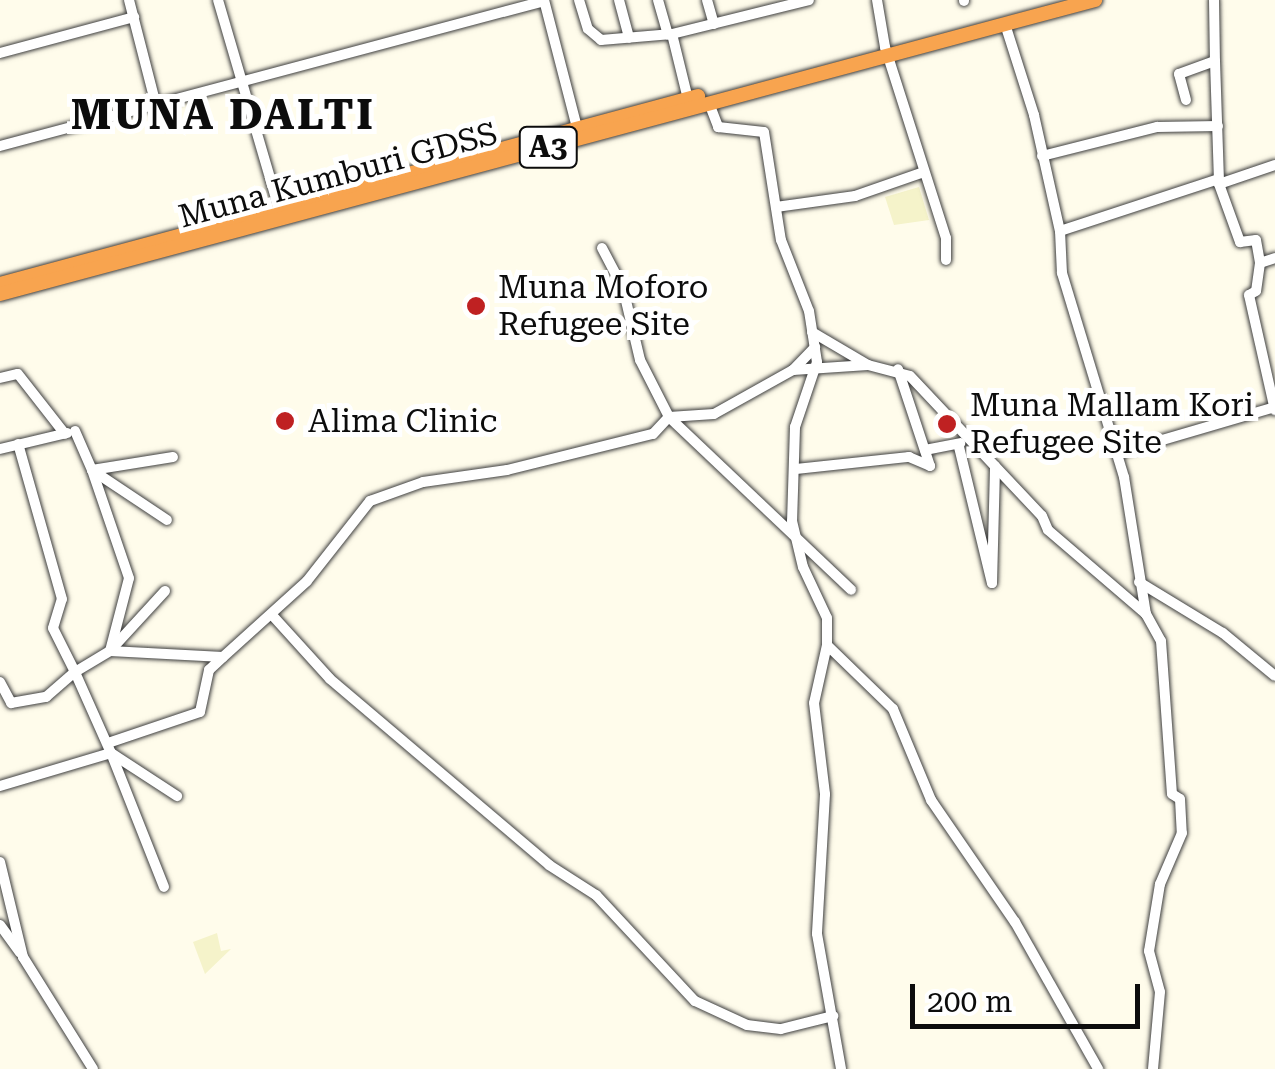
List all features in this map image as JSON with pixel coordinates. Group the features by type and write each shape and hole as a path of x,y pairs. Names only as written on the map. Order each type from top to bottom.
{"highway":[{"name":"Muna Kumburi GDSS","path":"0,294 710,103 1062,0"},
{"name":"Muna Kumburi GDSS","path":"0,284 688,99 1095,0"}],"street":[{"path":"130,0 156,105"},
{"path":"218,0 239,83 279,209"},
{"path":"579,0 588,29 602,40 670,35 762,6 809,0"},
{"path":"619,0 629,38"},
{"path":"658,0 688,99"},
{"path":"707,0 714,24"},
{"path":"876,0 886,51 946,238 946,260"},
{"path":"1118,453 1275,408 1250,295 1256,292 1260,262 1256,240 1240,242 1219,182 1214,0"},
{"path":"0,146 544,1 577,128"},
{"path":"0,53 134,18"},
{"path":"1004,24 1060,231 1062,273 1118,453 1146,614 1162,641 1172,794 1180,799 1182,833 1160,884 1149,950 1160,992 1153,1069"},
{"path":"1186,100 1179,74 1215,61"},
{"path":"710,103 718,127 764,132 776,207 815,347 817,370 795,427 796,535 828,618 827,645 814,703 825,794 817,922 841,1069"},
{"path":"1042,156 1157,127 1218,126"},
{"path":"1060,231 1275,165"},
{"path":"776,207 855,196 924,172"},
{"path":"602,248 623,288 640,360 670,417 851,590"},
{"path":"1260,262 1275,258"},
{"path":"812,332 868,366"},
{"path":"1260,347 1275,343"},
{"path":"0,786 200,712 209,670 272,615 370,501 424,482 507,470 653,434 670,417 714,414 793,370 815,347"},
{"path":"793,370 898,368 962,430 1048,530 1146,614"},
{"path":"796,468 909,457 930,466 898,368"},
{"path":"0,378 18,374 73,432 92,470 128,578 110,651"},
{"path":"962,430 959,447 992,583 995,466"},
{"path":"0,448 73,432"},
{"path":"18,444 62,599 53,628 109,748 164,888"},
{"path":"924,450 959,447"},
{"path":"92,470 173,458"},
{"path":"92,470 167,520"},
{"path":"1139,582 1223,633 1275,676"},
{"path":"0,682 11,702 46,696 110,651 165,591"},
{"path":"272,615 330,680 550,866 596,896 695,1001 746,1025 781,1029 833,1016"},
{"path":"827,645 893,709 931,800 1015,922 1098,1069"},
{"path":"110,651 223,657"},
{"path":"109,748 177,796"},
{"path":"0,862 23,956"},
{"path":"0,925 93,1069"}],"shaded area":[{"path":"919,187 929,220 894,225 885,197"},
{"path":"217,933 221,951 231,949 205,974 193,942"}],"place":[{"name":"Muna Moforo Refugee Site","path":"476,306"},
{"name":"Alima Clinic","path":"285,421"},
{"name":"Muna Mallam Kori Refugee Site","path":"947,424"}],"district":[{"name":"MUNA DALTI","path":"223,115"}]}
